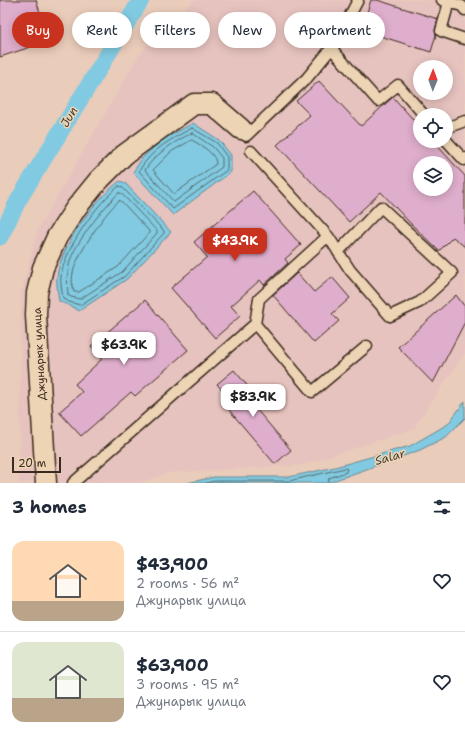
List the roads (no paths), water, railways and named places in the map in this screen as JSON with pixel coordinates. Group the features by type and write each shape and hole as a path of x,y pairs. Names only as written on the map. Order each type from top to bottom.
{"street":[{"name":"Джунарык улица","path":"46,483 36,315 37,293 43,268 57,237 76,208 98,181 124,155 194,104 212,104 241,129"}],"lane":[{"path":"352,12 358,0"},
{"path":"465,10 462,6 446,1 441,31 465,39"},
{"path":"241,129 246,136 307,78 331,48 378,101 398,85 418,108"},
{"path":"453,125 465,121"},
{"path":"453,148 464,160 465,158"},
{"path":"251,151 328,236 338,252 350,270 390,316 420,302 452,273 381,207 338,252"},
{"path":"73,483 255,324 259,299 328,236"},
{"path":"255,324 312,392 367,346"}],"water":[{"path":"193,123 219,140 231,155 231,172 173,215 133,172 143,157 162,140"},
{"path":"120,181 125,183 171,232 127,279 79,311 59,301 57,280 60,265 65,251 80,224 100,199"},
{"name":"Salar","path":"465,401 465,418 446,437 420,450 327,483 187,483 214,477 289,477 335,467 410,446 448,424"}],"waterway":[{"name":"Jun","path":"0,237 19,199 141,0"}]}
